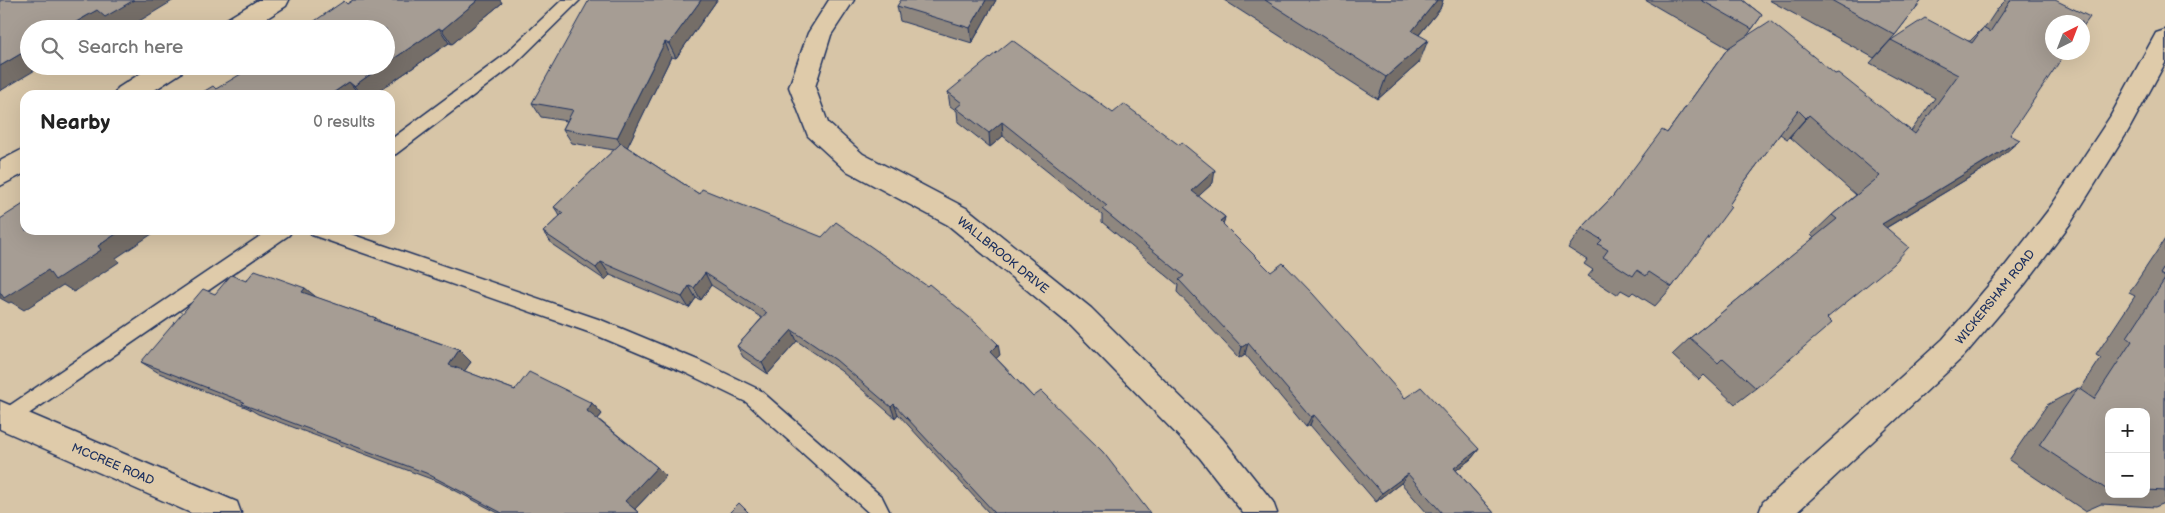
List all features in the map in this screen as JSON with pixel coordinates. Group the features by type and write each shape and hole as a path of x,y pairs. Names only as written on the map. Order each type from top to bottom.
{"street":[{"path":"245,20 277,0"},
{"name":"WALLBROOK DRIVE","path":"842,0 820,33 802,87 817,129 854,162 958,217 1081,317 1211,448 1262,513"},
{"name":"WICKERSHAM ROAD","path":"1774,513 1953,348 2015,275 2060,216 2137,93 2165,40"},
{"path":"135,90 158,75"},
{"path":"0,175 20,162"},
{"name":"MCCREE ROAD","path":"3,417 226,513"}],"lane":[{"path":"395,145 508,61 572,0"},
{"path":"3,417 276,235"},
{"path":"332,235 595,326 693,367 752,396 874,504 880,513"}],"building":[{"path":"0,0 134,0 105,17 97,10 80,20 20,20 20,54 0,66"},
{"path":"353,0 478,0 442,30 439,28 395,58 395,20 316,20 344,1 347,4"},
{"path":"589,0 701,0 669,44 665,42 617,138 563,129 573,110 532,103"},
{"path":"901,0 986,0 970,28 897,6"},
{"path":"1265,0 1437,0 1412,31 1428,40 1386,77"},
{"path":"1701,0 1743,0 1762,15 1752,29"},
{"path":"1831,0 1922,0 1895,35"},
{"path":"2011,0 2055,0 2086,15 2045,15 2045,60 2061,60 2010,135 2020,140 1882,224 1909,247 1893,264 1827,318 1832,323 1756,388 1723,358 1718,363 1690,338 1837,219 1832,215 1880,176 1809,115 1806,118 1798,110 1745,181 1729,205 1731,207 1672,287 1649,272 1646,276 1637,270 1633,276 1603,257 1608,250 1598,244 1602,240 1582,228 1613,196 1662,130 1667,133 1728,48 1770,21 1835,74 1838,73 1915,134 1958,75 1891,40 1925,18 1972,43 1983,28 1990,32"},
{"path":"1012,40 1113,113 1124,104 1179,145 1182,143 1215,170 1192,191 1225,217 1220,221 1271,272 1283,263 1405,398 1421,387 1479,449 1454,468 1494,513 1442,513 1408,474 1382,493 1314,415 1311,417 1248,343 1242,347 1179,280 1184,276 1102,209 1107,206 1002,122 989,133 956,108 962,103 948,92"},
{"path":"239,75 369,75 354,86 349,82 337,90 206,90 213,86 216,89"},
{"path":"621,143 699,194 702,189 822,237 836,222 927,286 929,284 975,322 998,344 990,352 1033,397 1041,391 1103,452 1150,513 995,513 894,404 891,407 836,360 792,330 762,363 737,346 767,313 705,273 694,288 689,286 682,297 601,262 596,268 543,232 563,213 554,207"},
{"path":"20,206 20,235 114,235 98,246 101,250 55,280 48,270 4,298 0,292 0,219"},
{"path":"2165,266 2165,277 2160,274"},
{"path":"255,270 305,288 302,292 459,350 449,365 515,390 529,372 592,403 587,411 657,467 625,501 639,513 502,513 426,473 242,404 244,402 141,362 203,289 215,294 231,275 246,281"},
{"path":"2165,279 2165,491 2150,490 2150,408 2105,408 2105,488 2039,445 2078,388 2094,399 2132,341 2127,337"},
{"path":"739,503 749,513 729,513"}]}
